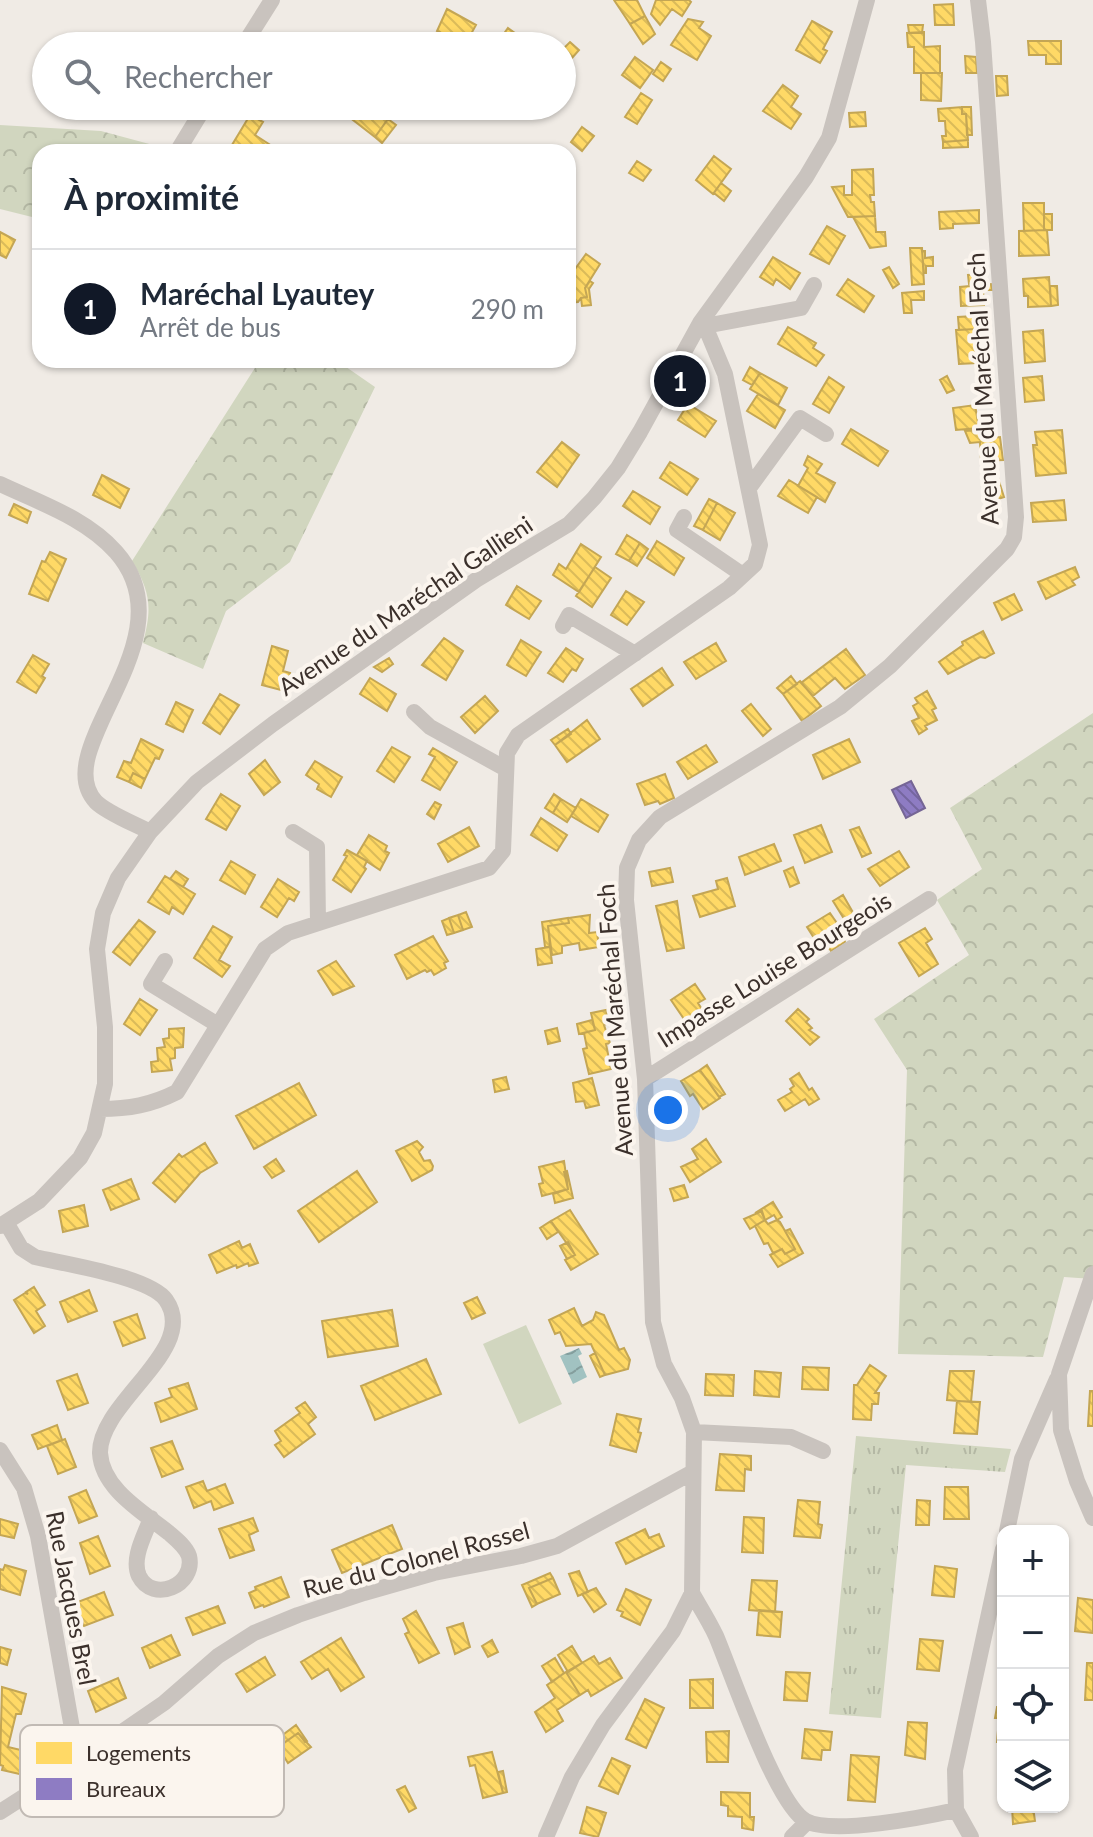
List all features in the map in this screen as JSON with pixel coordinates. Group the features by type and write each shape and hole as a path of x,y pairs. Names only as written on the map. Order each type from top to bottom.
{"street":[{"path":"252,32 272,0"},
{"name":"Avenue du Maréchal Gallieni","path":"4,1225 39,1201 80,1158 94,1133 105,1084 105,1027 97,949 103,913 118,878 150,832 197,782 273,724 476,580 569,524 594,498 618,468 702,325 806,177 829,138 867,0"},
{"name":"Avenue du Maréchal Foch","path":"546,1837 572,1777 603,1725 673,1631 692,1593 694,1432 682,1398 664,1364 653,1322 645,1079 626,900 627,868 639,840 660,817 840,707 890,666 1007,549 1014,537 1015,501 978,0"},
{"path":"182,144 196,120"},
{"path":"100,1109 131,1109 177,1092 265,949 288,933 489,868 503,851 507,753 518,735 635,654 755,564 760,545 725,374 702,325 801,308 814,285"},
{"path":"749,488 800,418 826,434"},
{"path":"0,484 87,527 115,550 131,572 139,602 138,633 125,672 85,763 87,787 97,803 150,832"},
{"path":"684,517 677,530 743,575"},
{"path":"563,626 569,615 635,654"},
{"path":"414,712 430,727 506,769"},
{"path":"293,832 317,847 318,923"},
{"name":"Impasse Louise Bourgeois","path":"645,1079 929,899"},
{"path":"165,961 151,984 218,1025"},
{"path":"4,1225 21,1248 35,1257 137,1281 157,1290 168,1302 174,1330 162,1352 110,1421 102,1435 100,1451 102,1467 109,1483 151,1518"},
{"path":"1008,1525 1022,1459 1059,1374 1093,1274"},
{"path":"1059,1374 1061,1430 1093,1518"},
{"path":"694,1432 791,1437 823,1451"},
{"name":"Rue Jacques Brel","path":"0,1450 24,1488 38,1536 71,1725"},
{"name":"Rue du Colonel Rossel","path":"132,1725 164,1703 218,1656 254,1633 364,1593 434,1573 557,1546 693,1472"},
{"path":"971,1837 956,1810 955,1770 997,1577"},
{"path":"692,1593 714,1632 777,1781 793,1811 807,1822 845,1827 956,1810"},
{"name":"Rue du Colonel Rossel","path":"0,1812 20,1799"},
{"path":"792,1837 807,1822"}],"green space":[{"path":"0,125 101,131 149,144 32,144 32,217 0,209"},
{"path":"255,368 348,368 375,387 290,562 226,611 203,669 143,643 148,601 143,582 132,561"},
{"path":"1093,713 1093,1279 1064,1277 1043,1357 898,1354 907,1070 874,1019 969,955 937,900 982,869 950,808"},
{"path":"526,1325 562,1404 519,1424 483,1344"},
{"path":"856,1436 1011,1449 1005,1472 906,1465 881,1718 829,1714"}],"water":[{"path":"579,1348 582,1354 578,1356 587,1377 573,1384 560,1356"}],"building: Logements":[{"path":"614,0 637,0 645,16 630,24"},
{"path":"656,0 691,2 682,16 672,9 660,25 651,14"},
{"path":"953,4 954,25 935,25 934,5"},
{"path":"447,9 476,25 472,32 437,31"},
{"path":"645,16 655,34 643,44 630,24"},
{"path":"688,19 703,22 699,28 711,36 697,60 671,45"},
{"path":"812,21 832,32 820,63 796,50"},
{"path":"908,25 923,25 922,33 909,33"},
{"path":"924,32 924,47 940,46 940,73 914,73 914,47 908,47 907,33"},
{"path":"1028,41 1061,41 1061,64 1046,64 1046,55 1029,55"},
{"path":"965,56 976,57 977,73 966,73"},
{"path":"635,57 653,70 640,88 622,75"},
{"path":"661,62 671,69 663,81 653,74"},
{"path":"921,73 942,73 941,101 921,100"},
{"path":"996,76 1007,76 1008,95 997,96"},
{"path":"783,85 798,96 791,107 801,114 791,129 763,111"},
{"path":"641,93 652,100 637,124 625,117"},
{"path":"962,107 962,114 966,114 968,140 943,142 942,136 946,136 945,121 939,121 938,109"},
{"path":"962,107 971,107 972,135 967,135 966,114 962,114"},
{"path":"865,112 866,126 850,127 849,113"},
{"path":"247,120 263,122 255,135 269,144 233,144"},
{"path":"353,120 387,120 375,137"},
{"path":"387,120 396,125 382,143 375,137"},
{"path":"582,127 594,136 582,151 571,142"},
{"path":"968,140 968,147 943,148 943,142"},
{"path":"714,156 731,169 713,194 696,180"},
{"path":"637,161 651,170 643,181 629,173"},
{"path":"873,169 874,195 870,195 875,216 848,217 832,187 844,186 844,195 852,195 852,170"},
{"path":"721,183 731,191 724,201 714,193"},
{"path":"1023,203 1044,203 1044,230 1024,231"},
{"path":"979,210 979,223 953,224 953,228 940,229 939,212"},
{"path":"1044,214 1052,214 1052,230 1044,230"},
{"path":"875,216 876,232 885,232 886,246 870,248 853,217"},
{"path":"827,226 845,236 829,264 810,254"},
{"path":"1047,230 1049,255 1019,256 1019,231"},
{"path":"0,232 15,240 6,258 0,255"},
{"path":"910,248 922,248 924,284 912,285"},
{"path":"922,251 925,251 925,258 933,257 933,266 926,266 926,273 924,273"},
{"path":"586,254 600,264 585,288 587,297 576,302 576,268"},
{"path":"773,257 800,273 790,289 776,279 773,285 760,277"},
{"path":"889,267 899,284 893,288 883,270"},
{"path":"982,274 983,283 969,284 968,275"},
{"path":"1049,277 1051,306 1028,307 1023,279"},
{"path":"848,279 874,296 864,312 837,295"},
{"path":"590,281 593,283 589,289 591,305 582,306 581,298 587,297 585,288"},
{"path":"991,284 992,290 983,290 984,305 961,306 960,287"},
{"path":"1050,286 1057,286 1058,305 1051,306"},
{"path":"924,291 924,300 911,300 912,313 904,313 902,293"},
{"path":"974,316 975,329 959,330 958,317"},
{"path":"788,327 816,343 813,348 824,355 816,366 778,344"},
{"path":"977,329 977,363 959,364 956,330"},
{"path":"1043,330 1045,361 1025,363 1023,332"},
{"path":"750,367 760,373 752,385 743,380"},
{"path":"760,373 787,388 778,405 750,389"},
{"path":"947,376 954,390 947,393 940,380"},
{"path":"1042,376 1044,400 1025,402 1023,378"},
{"path":"829,377 844,387 829,413 813,404"},
{"path":"758,394 785,410 775,428 747,411"},
{"path":"688,404 716,421 705,437 678,420"},
{"path":"975,405 979,428 956,430 953,408"},
{"path":"851,429 888,451 878,466 842,444"},
{"path":"979,430 980,439 1000,437 1003,460 981,461 980,442 970,443 965,431"},
{"path":"1062,430 1066,473 1036,476 1035,432"},
{"path":"562,442 579,455 557,487 537,472"},
{"path":"808,456 822,464 816,473 835,483 825,502 798,486 808,468 804,465"},
{"path":"670,462 698,479 687,495 660,478"},
{"path":"102,475 129,489 120,508 93,495"},
{"path":"997,475 1004,497 995,500 988,478"},
{"path":"789,480 817,497 808,513 778,496"},
{"path":"633,491 660,507 650,524 623,506"},
{"path":"709,499 717,503 703,530 694,526"},
{"path":"1064,500 1066,520 1033,522 1031,503"},
{"path":"717,503 735,513 720,540 703,530"},
{"path":"14,504 31,512 27,523 9,515"},
{"path":"627,535 640,543 629,561 616,554"},
{"path":"657,541 684,558 674,575 647,558"},
{"path":"640,543 648,549 637,566 629,561"},
{"path":"581,544 601,557 579,592 553,575 559,564 566,569"},
{"path":"50,552 66,559 48,601 29,594 42,561 45,562"},
{"path":"595,567 611,578 592,607 576,596"},
{"path":"1075,567 1079,577 1072,581 1075,585 1046,599 1038,582"},
{"path":"517,586 541,601 529,619 506,605"},
{"path":"626,591 644,602 627,625 611,615"},
{"path":"1014,594 1022,610 1002,620 994,603"},
{"path":"983,631 994,653 948,674 939,662 963,645 962,642"},
{"path":"444,638 463,651 446,680 422,665"},
{"path":"521,640 541,652 526,676 507,665"},
{"path":"716,643 726,661 696,679 684,662"},
{"path":"272,646 288,651 283,671 290,673 285,691 262,685"},
{"path":"566,648 583,659 576,671 572,669 563,682 548,673"},
{"path":"846,649 865,675 845,689 835,678 813,696 801,683"},
{"path":"33,655 49,664 36,693 17,682"},
{"path":"389,658 393,664 382,672 374,667"},
{"path":"662,668 673,685 643,706 631,689"},
{"path":"791,676 797,684 783,694 777,688"},
{"path":"370,678 396,694 387,711 360,694"},
{"path":"800,681 821,706 802,721 783,694"},
{"path":"927,691 936,708 932,710 937,720 925,726 927,729 919,734 912,721 919,718 913,706 918,703 915,698"},
{"path":"220,694 239,705 220,734 203,723"},
{"path":"485,696 498,711 475,733 461,717"},
{"path":"176,702 193,710 183,732 166,724"},
{"path":"751,704 771,729 763,736 742,711"},
{"path":"587,720 600,739 567,762 555,745"},
{"path":"568,729 571,734 555,745 551,740"},
{"path":"141,739 163,750 159,759 155,758 145,779 133,773 129,782 117,777 124,761 131,763"},
{"path":"849,739 860,762 823,779 813,755"},
{"path":"706,745 717,762 688,779 677,762"},
{"path":"392,747 410,757 394,782 377,771"},
{"path":"433,748 457,762 440,790 422,780 435,757 429,754"},
{"path":"265,760 280,782 264,795 249,774"},
{"path":"315,761 342,777 331,797 317,789 319,784 306,775"},
{"path":"133,773 145,779 141,788 129,782"},
{"path":"665,774 674,798 660,804 658,801 645,805 637,784"},
{"path":"221,794 240,806 226,830 206,819"},
{"path":"554,794 561,799 553,813 545,808"},
{"path":"561,799 576,808 567,822 553,813"},
{"path":"581,799 608,815 598,832 571,816"},
{"path":"435,802 441,805 434,819 427,814"},
{"path":"541,818 567,835 557,851 531,835"},
{"path":"821,825 832,852 805,863 794,835"},
{"path":"469,827 479,846 448,862 438,844"},
{"path":"859,827 871,853 862,857 850,830"},
{"path":"369,835 387,846 385,851 389,853 380,870 357,855"},
{"path":"774,844 781,861 745,875 739,857"},
{"path":"347,850 367,861 366,869 351,892 333,880 347,856 344,855"},
{"path":"899,851 909,867 880,886 868,869"},
{"path":"231,861 255,875 245,894 220,880"},
{"path":"793,867 799,883 790,887 784,871"},
{"path":"670,868 673,882 652,886 649,872"},
{"path":"176,871 188,879 183,887 170,879"},
{"path":"165,876 195,894 183,914 172,907 169,914 148,902"},
{"path":"727,878 735,906 700,917 693,896 718,889 716,881"},
{"path":"278,879 299,892 294,901 289,898 277,917 261,907"},
{"path":"843,895 855,916 846,922 833,901"},
{"path":"677,901 684,948 667,951 656,906"},
{"path":"466,912 472,927 463,930 458,915"},
{"path":"830,913 843,932 845,942 831,951 829,948 823,952 807,927"},
{"path":"458,915 463,930 454,933 449,918"},
{"path":"590,915 589,933 597,932 599,947 580,950 579,943 562,946 562,953 552,955 548,926 569,923 568,918"},
{"path":"449,918 454,933 447,935 442,921"},
{"path":"568,918 569,923 548,926 550,947 545,947 542,922"},
{"path":"139,920 155,932 130,965 113,952"},
{"path":"213,926 232,937 219,960 230,966 222,977 194,958"},
{"path":"925,928 932,939 926,943 938,964 919,976 899,943"},
{"path":"433,936 448,961 444,963 446,968 434,975 431,970 425,970 407,979 395,955"},
{"path":"550,947 552,963 538,965 536,949"},
{"path":"336,961 354,986 333,995 318,971"},
{"path":"695,984 705,999 698,1003 703,1011 686,1022 671,1000"},
{"path":"140,999 157,1010 140,1035 124,1024"},
{"path":"798,1009 809,1019 806,1022 812,1028 809,1030 819,1037 810,1045 786,1021"},
{"path":"606,1010 609,1023 604,1025 610,1043 606,1044 611,1069 589,1074 583,1049 587,1048 584,1033 595,1030 591,1013"},
{"path":"592,1020 595,1030 579,1034 577,1024"},
{"path":"184,1028 183,1047 175,1048 175,1058 170,1059 172,1070 152,1072 151,1062 158,1061 157,1048 165,1047 163,1039 169,1038 169,1029"},
{"path":"557,1028 560,1041 548,1044 545,1031"},
{"path":"707,1065 725,1094 719,1097 700,1070"},
{"path":"700,1070 720,1098 703,1109 681,1081"},
{"path":"799,1073 809,1090 812,1088 819,1099 809,1105 805,1099 785,1111 778,1100 792,1092 790,1089 794,1086 790,1079"},
{"path":"506,1077 509,1089 495,1092 493,1080"},
{"path":"592,1078 599,1105 586,1108 584,1101 576,1102 573,1083"},
{"path":"299,1083 316,1115 254,1149 236,1116"},
{"path":"706,1139 721,1162 690,1182 681,1167 698,1159 692,1149"},
{"path":"417,1141 423,1147 419,1152 424,1161 430,1160 433,1166 432,1170 412,1181 396,1151"},
{"path":"205,1143 217,1163 200,1173 175,1202 153,1183 179,1154 182,1157"},
{"path":"276,1159 284,1171 272,1178 264,1167"},
{"path":"564,1161 568,1189 542,1196 539,1167"},
{"path":"357,1171 377,1202 319,1242 298,1211"},
{"path":"567,1171 573,1198 555,1203 553,1194 568,1189 564,1172"},
{"path":"131,1179 139,1199 111,1210 103,1190"},
{"path":"684,1185 688,1197 674,1201 670,1189"},
{"path":"773,1202 782,1217 777,1220 774,1215 765,1220 761,1211 755,1213"},
{"path":"84,1205 88,1226 63,1232 59,1211"},
{"path":"570,1210 598,1254 571,1270 565,1260 575,1255 551,1221"},
{"path":"762,1211 765,1220 750,1229 744,1219"},
{"path":"765,1220 768,1224 777,1220 780,1222 795,1249 785,1254 782,1249 773,1253 768,1243 764,1244 755,1226"},
{"path":"551,1221 558,1232 547,1239 540,1228"},
{"path":"790,1229 803,1253 778,1267 770,1255 782,1249 785,1254 795,1249 785,1231"},
{"path":"239,1241 242,1248 250,1244 258,1263 237,1268 236,1265 217,1273 209,1255"},
{"path":"568,1242 575,1255 567,1259 560,1246"},
{"path":"34,1287 45,1305 36,1311 45,1326 34,1333 14,1300 28,1294 26,1292"},
{"path":"89,1290 97,1311 68,1322 60,1302"},
{"path":"477,1297 485,1313 472,1319 464,1303"},
{"path":"574,1308 582,1326 593,1320 596,1312 604,1315 619,1350 624,1348 630,1360 628,1369 605,1375 591,1344 566,1346 560,1332 555,1334 549,1320"},
{"path":"392,1310 398,1346 328,1357 322,1321"},
{"path":"137,1314 145,1338 123,1346 114,1322"},
{"path":"595,1353 605,1375 600,1377 590,1356"},
{"path":"426,1359 441,1394 375,1420 361,1386"},
{"path":"870,1365 886,1376 875,1393 879,1393 878,1404 872,1404 871,1420 853,1419 854,1385"},
{"path":"803,1367 829,1368 828,1390 802,1389"},
{"path":"755,1371 781,1373 779,1397 754,1395"},
{"path":"950,1371 974,1371 971,1402 947,1400"},
{"path":"77,1374 88,1403 68,1410 57,1381"},
{"path":"706,1374 734,1375 733,1396 705,1395"},
{"path":"188,1383 197,1409 161,1422 155,1403 172,1397 169,1389"},
{"path":"1090,1391 1093,1391 1093,1426 1088,1426"},
{"path":"957,1401 980,1402 977,1434 954,1433"},
{"path":"305,1402 316,1417 308,1424 315,1434 284,1457 275,1445 281,1441 275,1431 300,1413 296,1408"},
{"path":"617,1414 641,1419 636,1452 610,1445"},
{"path":"57,1425 62,1440 38,1449 32,1435"},
{"path":"65,1439 76,1467 58,1474 47,1446"},
{"path":"172,1441 183,1469 162,1477 151,1448"},
{"path":"720,1454 751,1456 751,1470 745,1469 744,1491 716,1490"},
{"path":"203,1481 207,1491 225,1484 233,1503 214,1510 211,1501 194,1508 186,1487"},
{"path":"945,1487 968,1487 969,1519 944,1519"},
{"path":"86,1490 97,1516 79,1523 69,1497"},
{"path":"798,1500 820,1502 820,1538 794,1536"},
{"path":"917,1500 930,1501 929,1525 916,1525"},
{"path":"744,1517 764,1518 763,1553 742,1552"},
{"path":"253,1518 258,1531 249,1535 254,1550 230,1558 219,1529"},
{"path":"0,1519 18,1524 14,1538 0,1535"},
{"path":"392,1525 402,1549 342,1573 332,1550"},
{"path":"645,1529 649,1538 659,1534 664,1546 626,1564 616,1543"},
{"path":"98,1536 110,1566 90,1574 80,1543"},
{"path":"5,1565 26,1571 20,1595 0,1589 0,1569 3,1570"},
{"path":"935,1566 957,1569 954,1597 932,1595"},
{"path":"579,1571 588,1592 578,1596 569,1574"},
{"path":"550,1573 553,1578 529,1588 537,1604 532,1607 522,1585"},
{"path":"281,1577 289,1597 255,1608 249,1593 256,1590 255,1587"},
{"path":"553,1578 560,1594 537,1604 529,1588"},
{"path":"752,1580 777,1581 775,1612 749,1610"},
{"path":"596,1588 606,1604 594,1612 582,1594"},
{"path":"626,1589 651,1600 640,1625 621,1616 623,1612 617,1610"},
{"path":"104,1592 113,1615 84,1626 75,1603"},
{"path":"1078,1598 1093,1600 1093,1633 1075,1631"},
{"path":"218,1606 225,1623 193,1635 186,1618"},
{"path":"759,1610 782,1612 780,1637 757,1635"},
{"path":"416,1611 439,1653 419,1663 405,1634 409,1632 403,1619"},
{"path":"463,1623 470,1647 455,1654 447,1628"},
{"path":"171,1635 180,1655 150,1668 142,1648"},
{"path":"341,1638 364,1677 341,1691 328,1669 312,1679 301,1662"},
{"path":"920,1639 943,1641 939,1671 917,1669"},
{"path":"492,1640 498,1652 488,1657 482,1646"},
{"path":"572,1646 582,1663 568,1672 558,1655"},
{"path":"0,1647 11,1650 7,1665 0,1663"},
{"path":"594,1656 599,1664 610,1658 622,1678 591,1696 588,1690 580,1695 566,1672"},
{"path":"265,1657 275,1675 247,1692 236,1674"},
{"path":"555,1658 564,1673 552,1682 542,1666"},
{"path":"1087,1663 1093,1663 1093,1700 1085,1700"},
{"path":"566,1672 580,1695 557,1710 563,1721 546,1732 535,1712 555,1698 547,1685"},
{"path":"786,1672 810,1673 807,1701 784,1700"},
{"path":"118,1678 126,1698 96,1712 88,1691"},
{"path":"713,1679 713,1708 690,1708 690,1680"},
{"path":"2,1687 26,1694 21,1714 16,1714 8,1747 20,1750 20,1774 2,1770 3,1766 0,1765"},
{"path":"645,1699 664,1708 646,1748 626,1739"},
{"path":"908,1722 927,1723 925,1759 905,1755"},
{"path":"296,1725 307,1741 298,1733 284,1743 284,1734"},
{"path":"805,1729 832,1732 830,1750 822,1750 821,1760 802,1758"},
{"path":"729,1731 728,1762 707,1762 706,1732"},
{"path":"298,1733 311,1747 288,1763 284,1757 284,1743"},
{"path":"492,1752 503,1793 483,1798 475,1765 470,1766 468,1757"},
{"path":"851,1755 879,1757 875,1802 848,1800"},
{"path":"612,1758 630,1766 618,1794 599,1786"},
{"path":"503,1771 507,1792 503,1793 498,1772"},
{"path":"405,1786 416,1808 409,1812 397,1790"},
{"path":"721,1792 750,1793 753,1830 742,1828 742,1817 728,1816 728,1806 721,1805"},
{"path":"587,1807 606,1813 598,1837 580,1833"},
{"path":"1012,1813 1034,1813 1035,1821 1013,1824"}],"building: Bureaux":[{"path":"911,781 925,808 906,818 892,790"}],"place":[{"name":"Maréchal Lyautey","path":"680,381"}]}
